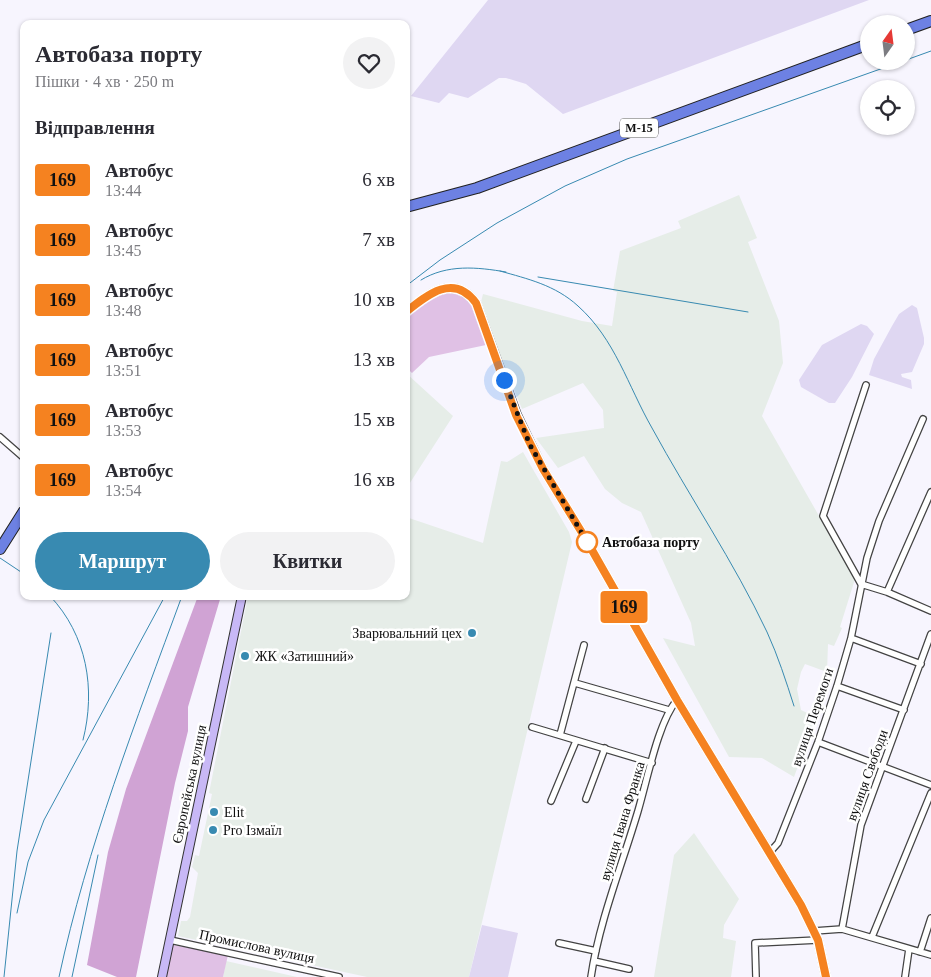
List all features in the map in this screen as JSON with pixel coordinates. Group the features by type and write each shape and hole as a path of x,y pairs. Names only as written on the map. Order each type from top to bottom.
{"highway":[{"path":"915,27 931,21"},
{"name":"М-15","path":"410,206 477,188 860,47"},
{"path":"0,549 20,517"}],"main road":[{"path":"410,309 428,295 451,287 465,291 476,303 530,445 677,700 770,852 814,931 818,940 826,977"},
{"name":"Європейська вулиця","path":"162,977 241,600"}],"street":[{"path":"866,386 823,516 861,584 887,592 931,611"},
{"name":"вулиця Перемоги","path":"770,852 778,843 818,742 851,638 861,584 879,522 923,419"},
{"path":"0,438 20,455"},
{"path":"887,592 931,492"},
{"name":"вулиця Свободи","path":"842,929 862,824 931,634"},
{"path":"851,638 921,664"},
{"path":"560,735 584,645"},
{"path":"575,683 669,710"},
{"path":"837,686 904,710"},
{"name":"вулиця Івана Франка","path":"591,977 596,951 652,763 669,710 677,700"},
{"path":"532,727 652,763"},
{"path":"551,801 576,741"},
{"path":"818,742 931,785"},
{"path":"586,799 605,748"},
{"path":"872,937 931,793"},
{"path":"920,952 931,918"},
{"path":"814,931 842,929 931,956"},
{"name":"Промислова вулиця","path":"170,940 339,977"},
{"path":"756,977 755,943 818,940"},
{"path":"560,943 596,951"},
{"path":"905,977 909,949"},
{"path":"594,961 629,969"}],"shaded area":[{"path":"488,0 869,0 563,114 526,84 506,78 499,78 468,98 449,93 439,103 411,96"},
{"path":"739,195 757,238 748,242 779,321 783,363 762,416 855,579 840,627 842,628 834,646 828,644 827,672 805,664 801,672 797,689 801,710 816,717 794,777 762,758 729,757 663,638 695,646 691,623 641,512 622,503 605,489 584,456 558,468 536,438 604,428 603,410 583,383 522,409 488,326 481,302 483,294 582,321 612,326 617,292 613,291 620,251 681,228 678,221"},
{"path":"454,291 467,299 476,313 486,345 429,357 412,373 410,371 410,315 436,295"},
{"path":"912,305 917,308 924,344 912,372 901,374 902,377 911,380 912,389 869,375 874,359 899,314"},
{"path":"861,324 867,326 874,334 852,377 835,403 829,403 801,387 799,380 822,345"},
{"path":"410,377 453,416 410,483"},
{"path":"523,452 569,532 572,542 469,977 367,977 178,936 181,921 187,921 190,917 198,873 192,867 195,855 199,856 212,794 209,793 247,600 410,600 410,518 483,543 501,461 507,462"},
{"path":"197,600 220,600 188,707 188,731 175,783 136,977 117,977 87,965 108,852 126,789"},
{"path":"694,833 739,899 724,925 723,938 736,941 731,977 654,977 674,855"},
{"path":"482,925 518,933 508,977 469,977"},
{"path":"173,945 228,955 223,977 165,977"},
{"path":"226,961 297,977 223,977"}],"railway":[{"path":"915,57 931,51"},
{"path":"410,283 440,260 497,223 565,186 627,159 878,70"},
{"path":"421,280 441,271 462,268 506,272"},
{"path":"500,271 541,284 560,293 578,306 602,333 620,364 643,412 754,606 775,650 794,706"},
{"path":"538,277 748,312"},
{"path":"0,558 20,571"},
{"path":"53,600 63,611 73,628 85,664 89,701 83,740"},
{"path":"17,913 28,862 44,820 163,600"},
{"path":"59,977 70,928 98,832 130,737 181,600"},
{"path":"4,977 17,851 51,633"},
{"path":"72,977 98,855"}],"bus line":[{"name":"169","path":"410,308 428,295 451,287 465,291 476,303 516,415 530,445 677,700 705,743 801,905 818,940 826,977"}],"place":[{"name":"Автобаза порту","path":"587,542"},
{"name":"Зварювальний цех","path":"472,633"},
{"name":"ЖК «Затишний»","path":"245,656"},
{"name":"Elit","path":"214,812"},
{"name":"Pro Ізмаїл","path":"213,830"}],"route":[{"path":"504,380 516,415 530,445 587,542"}]}
